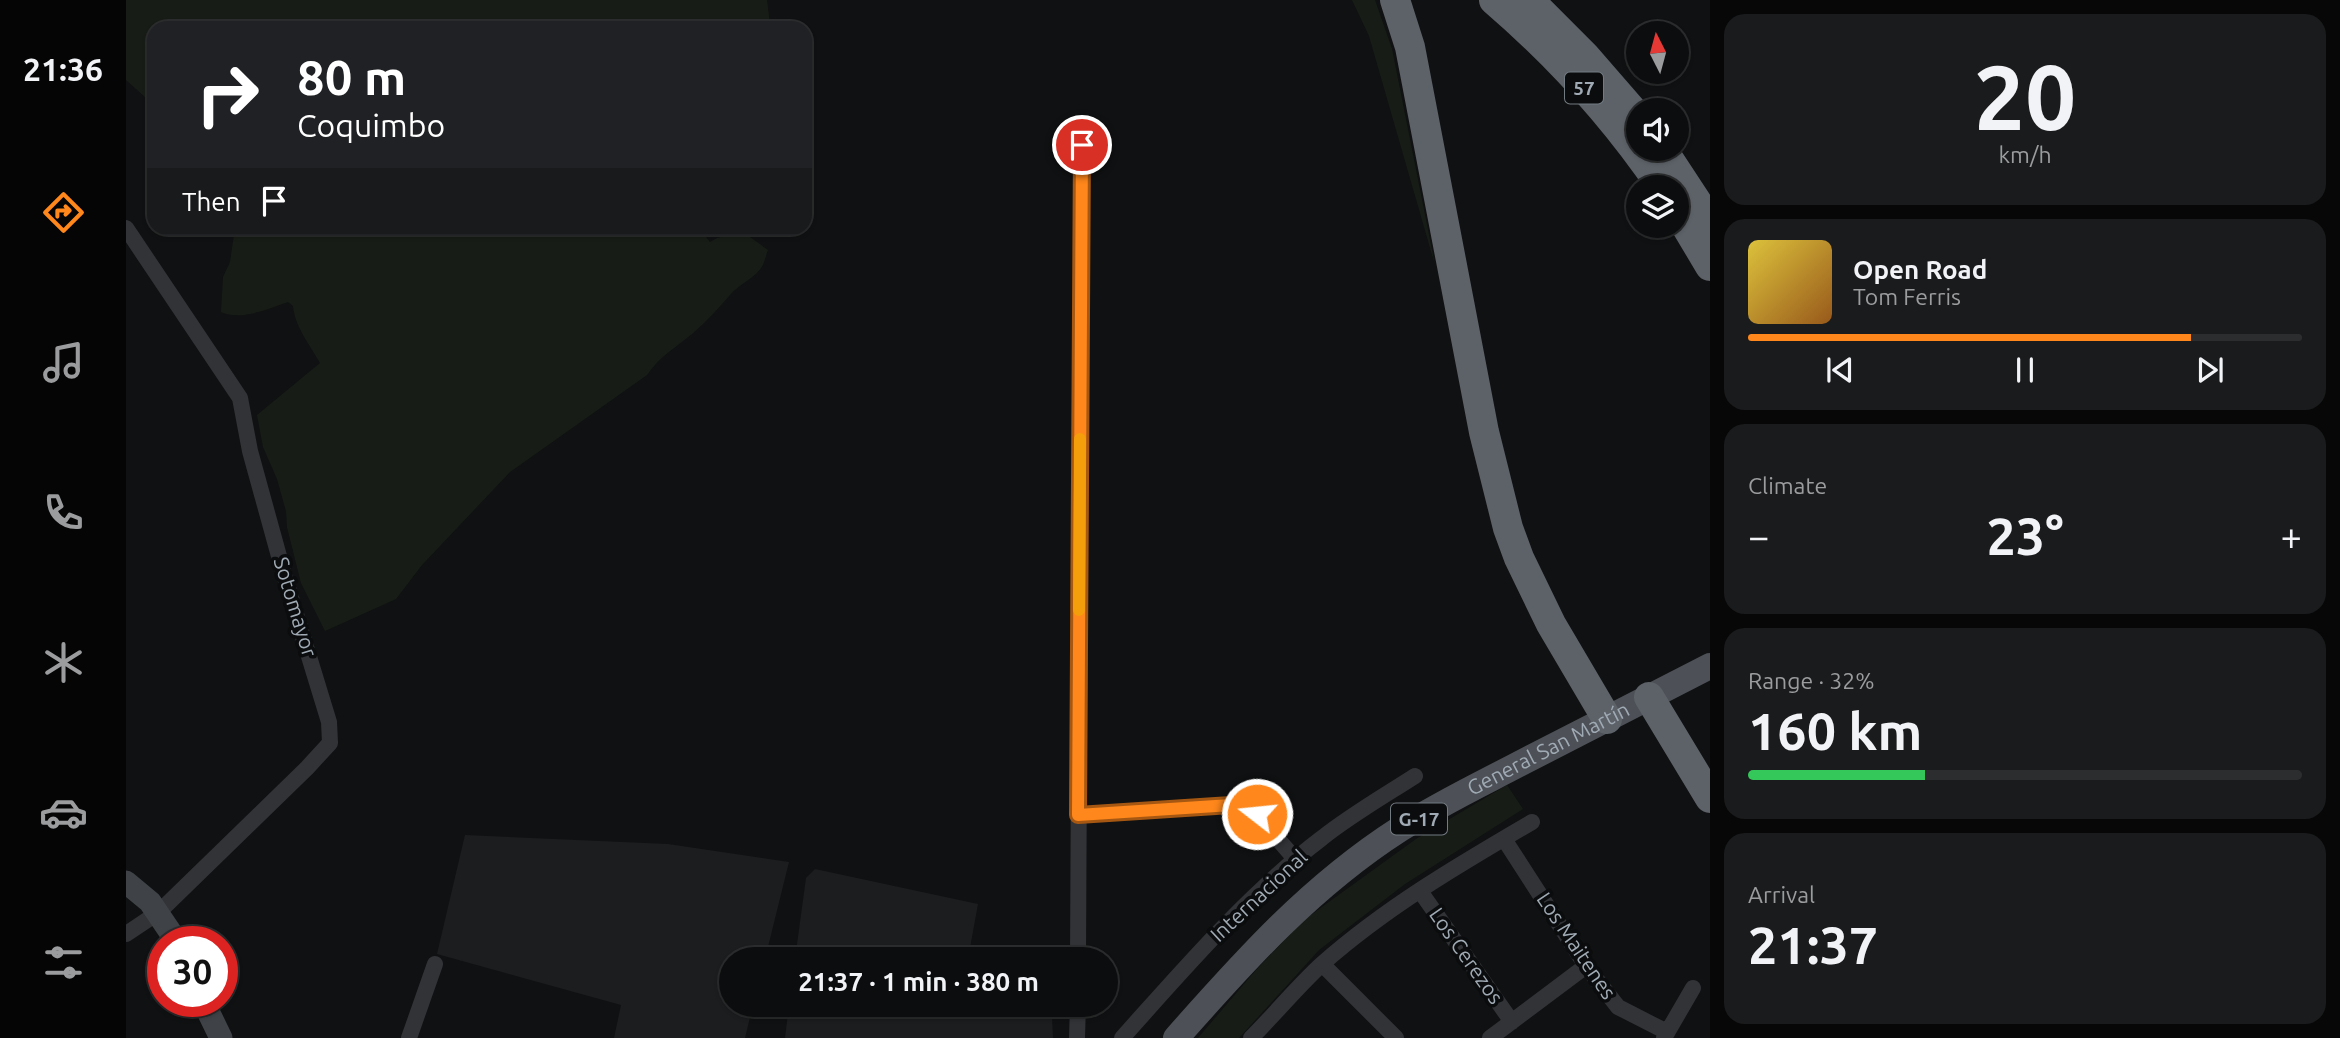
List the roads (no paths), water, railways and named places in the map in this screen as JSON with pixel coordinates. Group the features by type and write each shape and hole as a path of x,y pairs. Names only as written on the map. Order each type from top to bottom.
{"highway":[{"path":"1395,0 1410,47 1485,432 1508,528 1519,558 1551,624 1607,719"},
{"name":"57","path":"1494,0 1581,84 1653,175"},
{"name":"57","path":"1529,0 1585,56 1626,103"},
{"path":"1670,161 1710,222"},
{"path":"1689,231 1710,267"},
{"path":"1648,697 1710,798"}],"main road":[{"name":"General San Martín","path":"1176,1038 1289,915 1350,865 1400,829 1465,792 1710,666"}],"street":[{"path":"1078,947 1082,145"},
{"name":"Sotomayor","path":"126,228 240,398 250,451 285,578 330,722 330,743 307,768 159,912 126,934"},
{"name":"Internacional","path":"1122,1038 1239,912 1296,860 1322,838 1415,776"},
{"path":"1078,815 1231,805 1247,807 1257,814 1296,860"},
{"path":"1251,1038 1322,964 1420,891 1532,822"},
{"name":"Los Maitenes","path":"1504,839 1586,966 1618,1007 1666,1035"},
{"path":"126,882 159,912 167,926"},
{"name":"Los Cerezos","path":"1420,891 1512,1022"},
{"path":"409,1038 435,964"},
{"path":"1322,964 1396,1038"},
{"path":"1490,1038 1586,966"},
{"path":"1666,1035 1693,988"},
{"path":"210,1017 221,1038"},
{"path":"1077,1017 1077,1038"}]}
